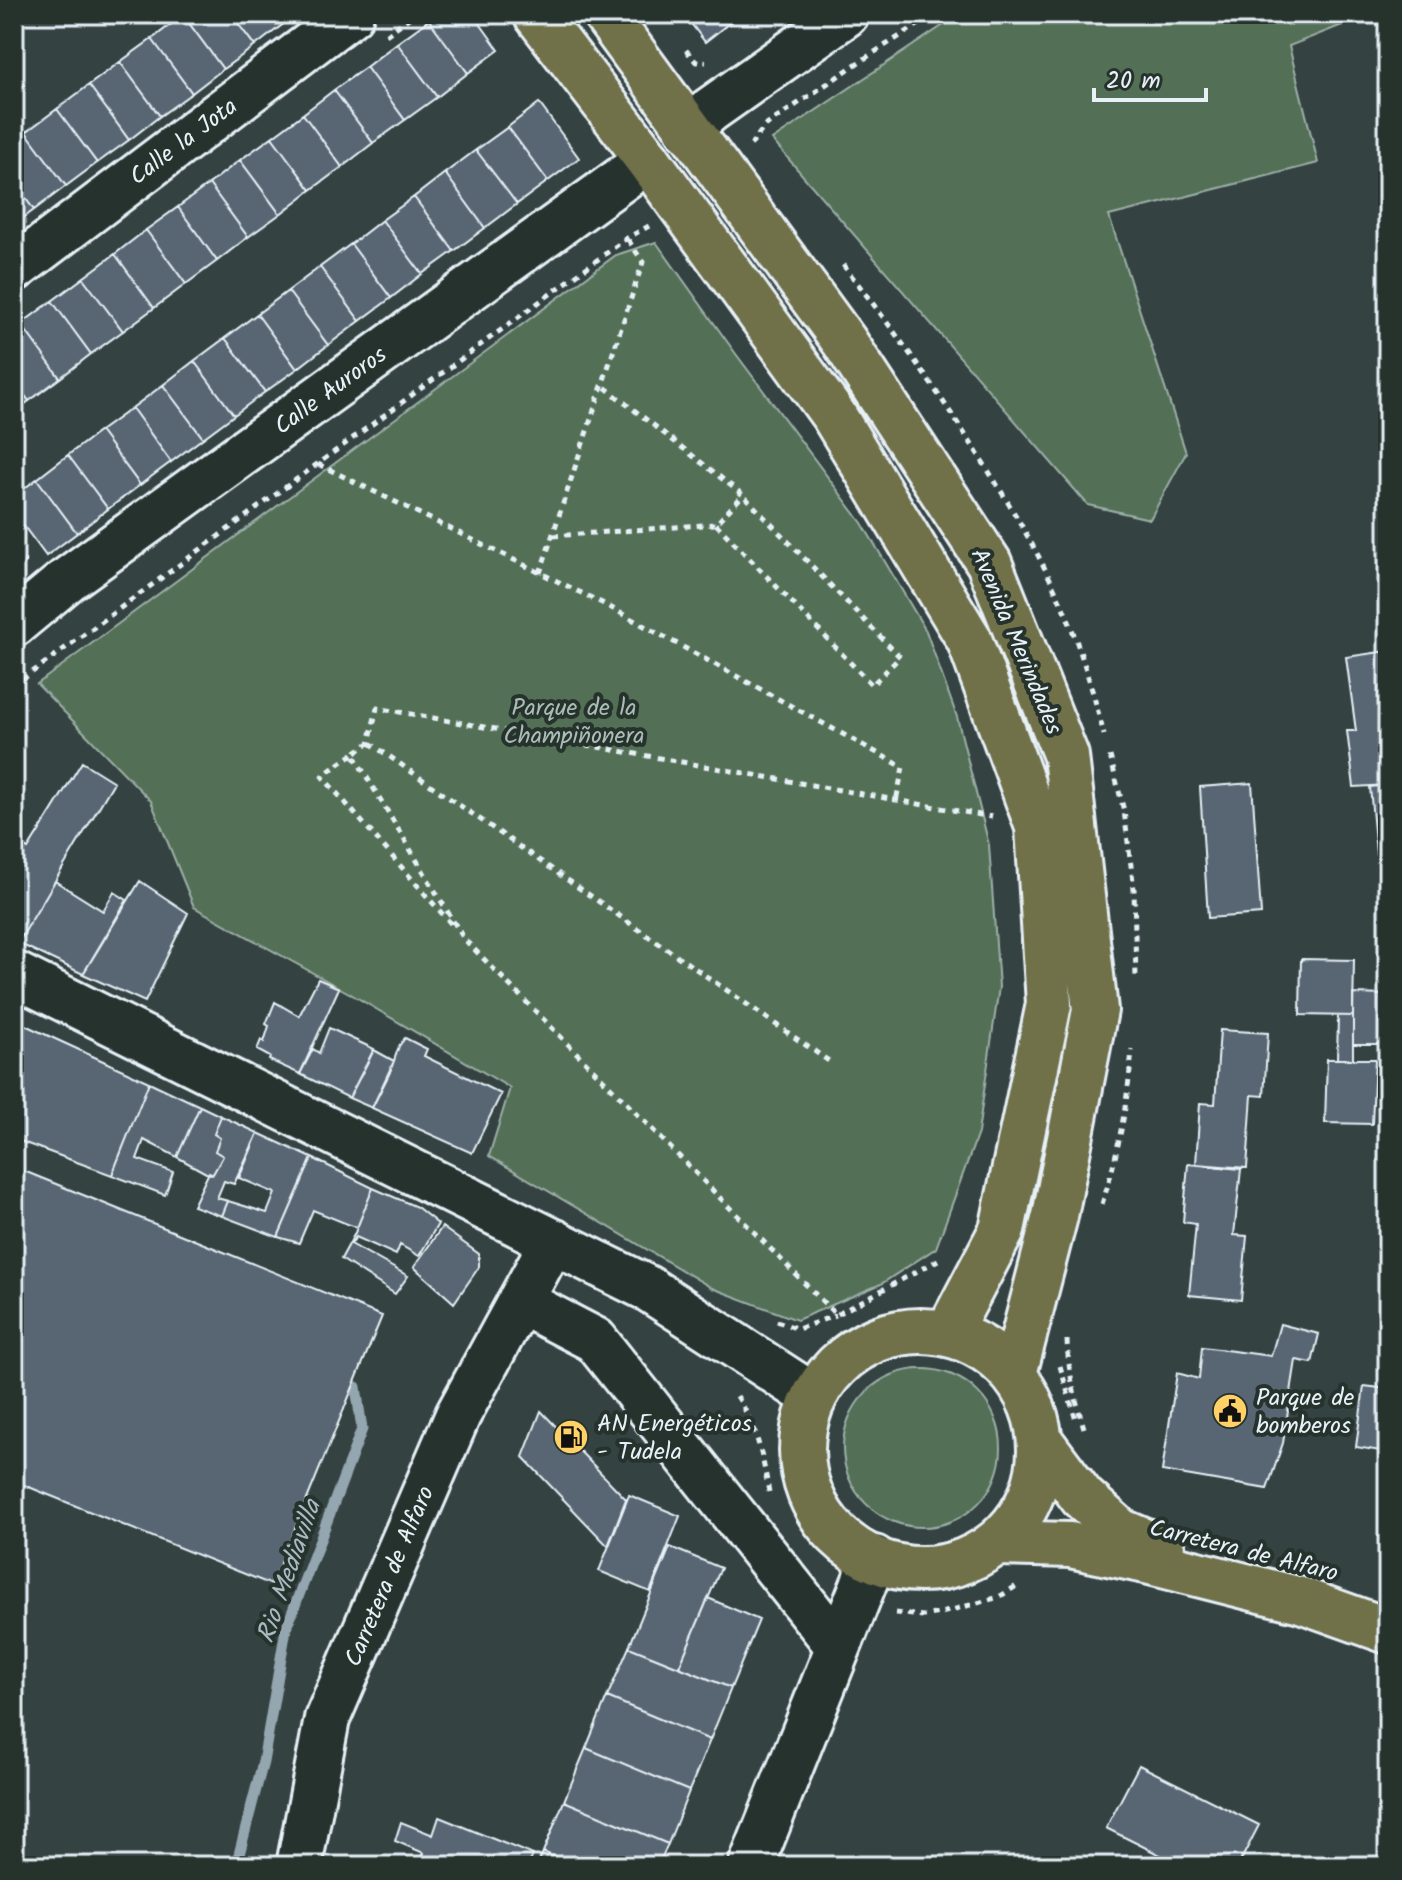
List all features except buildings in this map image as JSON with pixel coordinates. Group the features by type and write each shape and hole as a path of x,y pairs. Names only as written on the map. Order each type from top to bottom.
{"main road":[{"name":"Avenida Merindades","path":"536,14 648,160 834,416 969,639 1038,827 1049,1004 1002,1230 948,1333"},
{"name":"Avenida Merindades","path":"605,14 844,341 989,563 1066,756 1095,1010 1055,1216 1014,1374"},
{"path":"904,1331 948,1333 985,1348 1014,1374 1028,1394 1037,1417 1060,1436 1023,1514 997,1543 965,1562 928,1570 891,1566 852,1548 822,1519 804,1480 801,1437 813,1396 834,1367 863,1345 904,1331"},
{"name":"Carretera de Alfaro","path":"1060,1436 1082,1497 1120,1531 1167,1551 1214,1561 1388,1611"},
{"name":"Carretera de Alfaro","path":"997,1543 1070,1545 1146,1561 1301,1600 1388,1631"}],"street":[{"name":"Calle la Jota","path":"14,269 351,14"},
{"path":"688,129 846,14"},
{"name":"Calle Auroros","path":"16,618 648,160"},
{"path":"14,974 647,1288 813,1396"},
{"name":"Carretera de Alfaro","path":"299,1866 327,1719 458,1415 553,1241"},
{"path":"520,1301 595,1340 838,1646"},
{"path":"751,1866 874,1558"}],"path":[{"path":"765,126 935,14"},
{"path":"677,38 696,62 715,62"},
{"path":"14,688 627,238 656,223"},
{"path":"540,573 643,262 627,238"},
{"path":"602,385 743,495 900,657 872,685 716,524"},
{"path":"318,464 606,605 903,767 896,801"},
{"path":"553,536 716,524 743,495"},
{"path":"946,1256 836,1315 464,939 322,776 369,743 377,708 993,817 997,828"},
{"path":"369,743 833,1064"},
{"path":"353,754 464,939"},
{"path":"1067,1335 1073,1389 1086,1438"},
{"path":"1059,1362 1060,1436"},
{"path":"732,1387 759,1440 771,1503"},
{"path":"890,1613 923,1616 945,1612 999,1597 1017,1585 1029,1583"}],"green space":[{"path":"960,14 1370,14 1289,46 1318,163 1109,216 1186,453 1150,519 1088,505 772,140"},
{"name":"Parque de la Champiñonera","path":"656,242 862,523 926,631 957,717 989,845 999,987 978,1133 936,1248 881,1284 797,1320 712,1288 489,1156 510,1088 349,993 194,907 151,801 37,684 616,255"},
{"path":"922,1369 952,1375 978,1392 995,1418 1001,1448 995,1478 978,1504 952,1521 922,1527 892,1521 866,1504 849,1478 843,1448 849,1418 866,1392 892,1375"}],"waterway":[{"name":"Rio Mediavilla","path":"236,1866 263,1762 286,1629 362,1429 356,1387"}],"place":[{"name":"Parque de bomberos","path":"1230,1411"},
{"name":"AN Energéticos - Tudela","path":"571,1437"}]}
